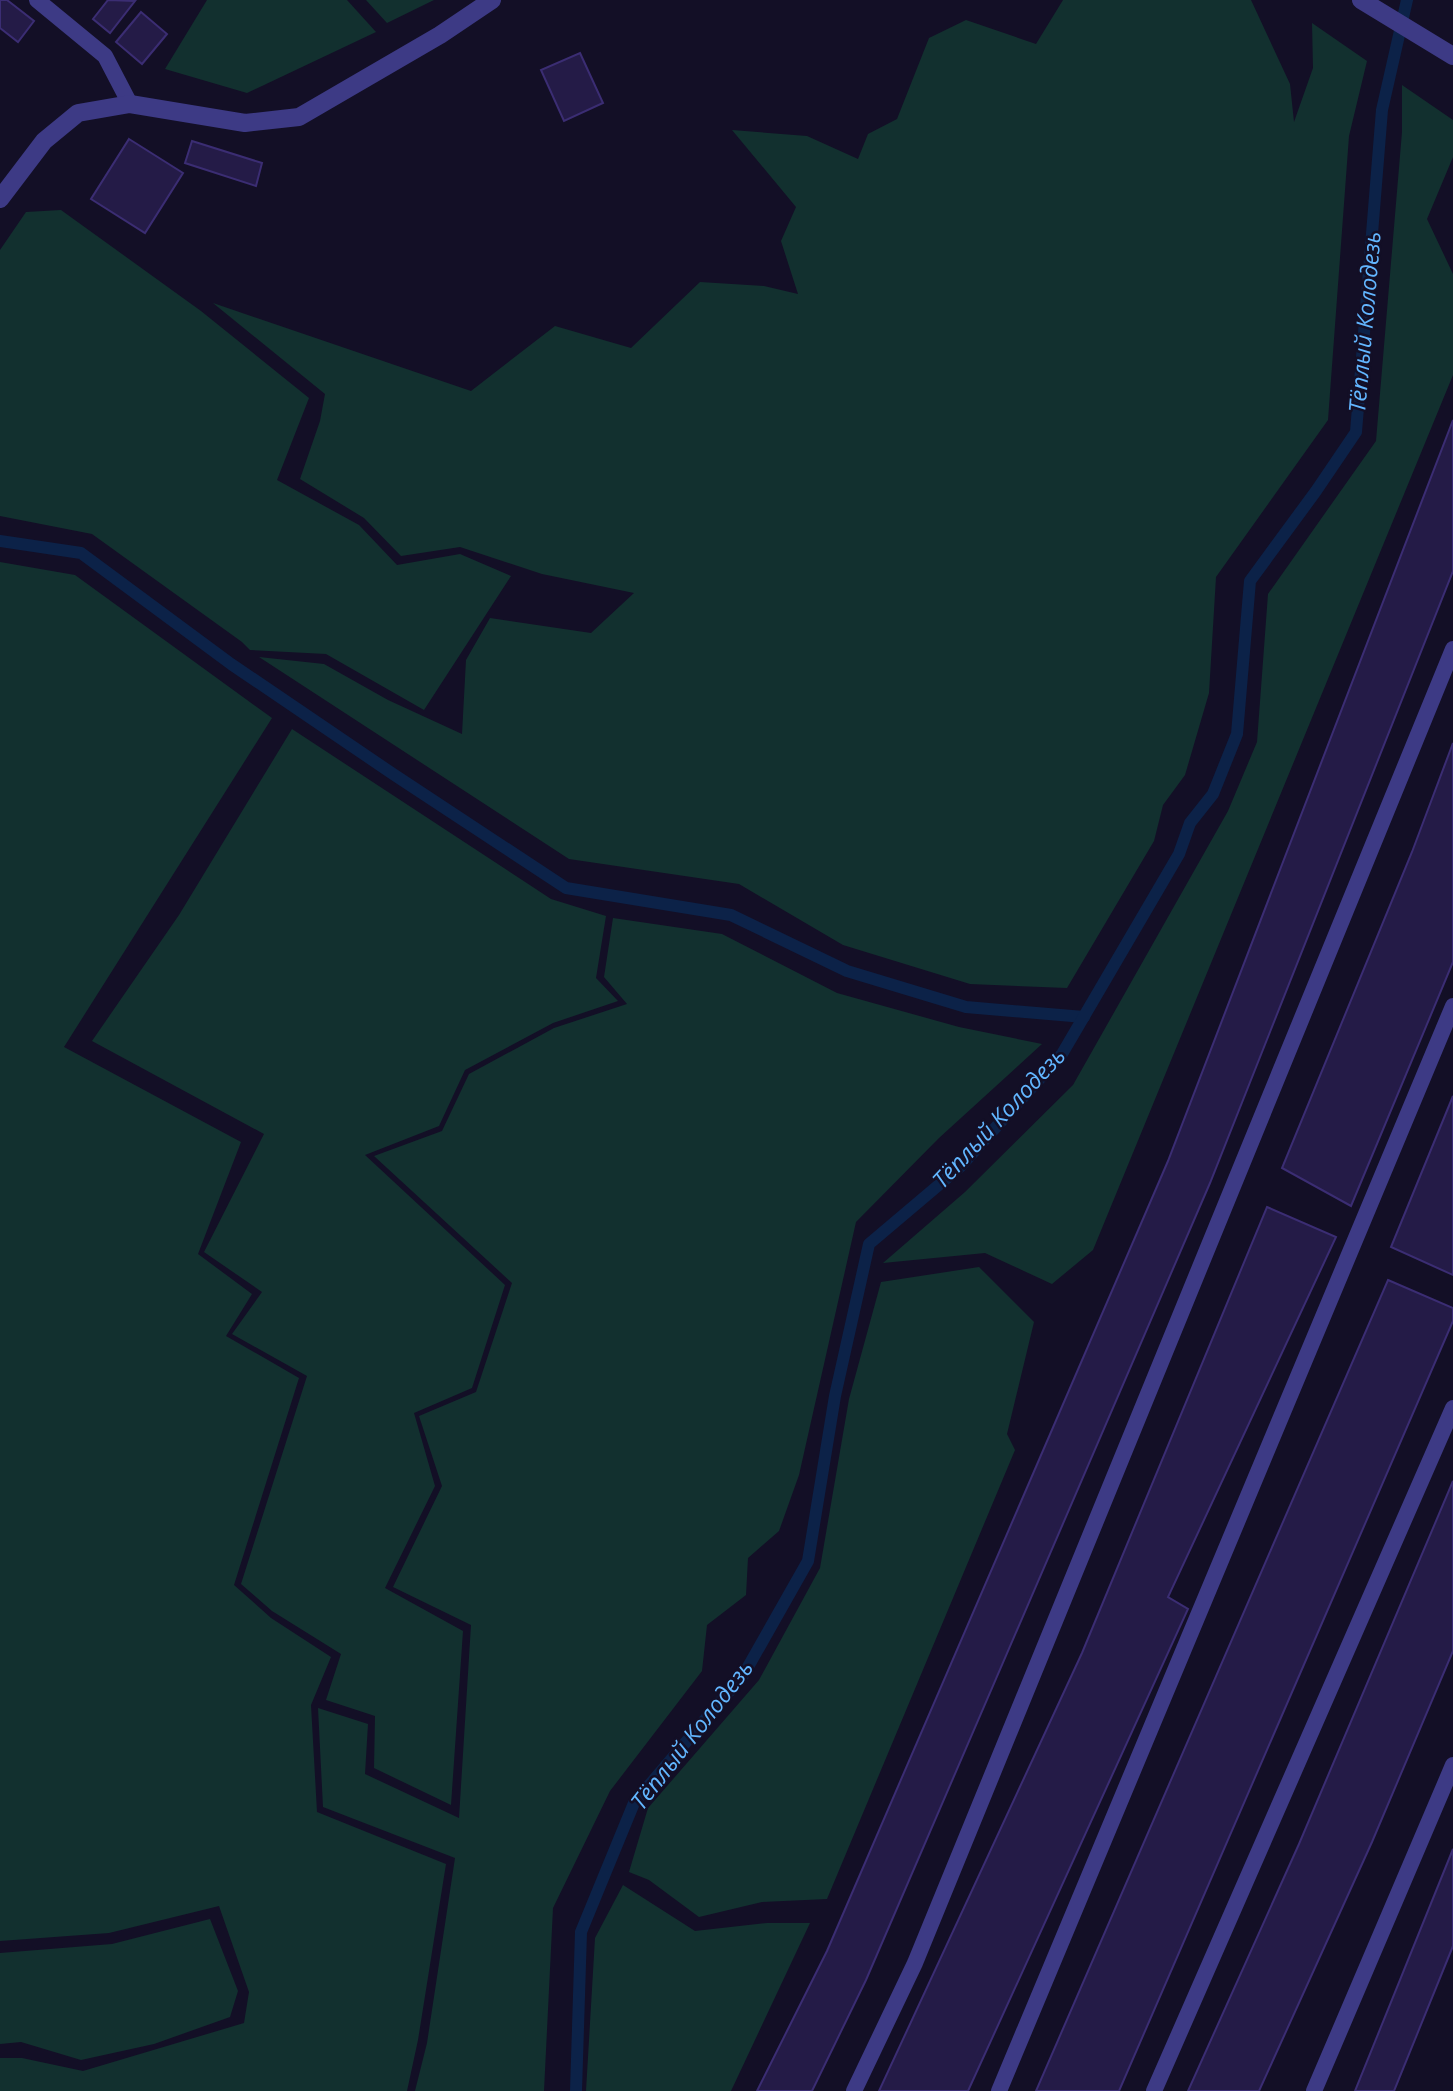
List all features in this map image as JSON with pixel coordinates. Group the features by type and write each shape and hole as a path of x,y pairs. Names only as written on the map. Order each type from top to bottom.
{"street":[{"path":"0,199 44,141 78,113 130,104 245,123 299,117 440,34 492,0"},
{"path":"1362,0 1453,56"}],"lane":[{"path":"37,0 104,56 130,104"},
{"path":"854,2091 915,1963 1453,649"},
{"path":"999,2091 1453,1006"},
{"path":"1154,2091 1453,1408"},
{"path":"1314,2091 1453,1765"}],"green space":[{"path":"207,0 347,0 376,32 247,93 165,69"},
{"path":"366,0 434,0 387,23"},
{"path":"1063,0 1251,0 1290,84 1294,122 1313,68 1312,23 1367,61 1349,136 1328,420 1216,577 1209,693 1185,775 1163,805 1154,841 1067,988 970,984 843,945 739,884 569,859 259,657 324,664 388,700 462,734 466,660 490,618 591,633 634,593 542,574 460,547 401,556 364,518 300,479 320,421 325,394 213,303 471,391 555,326 631,348 700,282 764,286 798,294 781,241 796,207 732,130 807,136 858,159 868,134 897,119 929,38 966,20 1036,44"},
{"path":"1402,85 1453,120 1453,157 1427,219 1453,274 1453,375 1093,1250 1052,1284 985,1253 883,1263 965,1192 1073,1085 1228,811 1257,742 1268,594 1376,441 1402,132"},
{"path":"61,210 201,311 309,398 277,480 359,525 397,565 460,554 511,576 424,710 326,654 250,650 92,534 0,516 0,250 26,212"},
{"path":"0,562 75,575 272,718 64,1047 241,1142 198,1254 252,1294 226,1336 299,1378 234,1585 271,1618 331,1657 311,1705 317,1812 446,1864 418,2040 407,2091 0,2091 0,2058 22,2058 83,2071 244,2023 249,1992 219,1906 109,1933 0,1941"},
{"path":"292,729 551,899 606,916 596,978 618,1001 553,1023 465,1070 439,1126 365,1155 505,1285 472,1388 414,1413 435,1486 385,1588 463,1631 451,1805 374,1768 375,1716 326,1700 341,1654 272,1611 241,1584 307,1376 232,1334 262,1292 204,1252 264,1134 92,1041 179,915"},
{"path":"613,918 722,934 837,993 959,1027 1042,1044 939,1138 856,1222 799,1475 779,1531 748,1558 746,1595 707,1625 702,1671 610,1791 553,1908 544,2091 415,2091 427,2043 455,1858 323,1807 318,1708 368,1724 365,1774 459,1818 471,1625 393,1587 442,1486 419,1416 476,1392 512,1283 374,1156 442,1131 469,1074 554,1028 627,1004 604,977"},
{"path":"979,1267 1034,1322 1007,1434 1015,1450 827,1899 762,1902 699,1917 649,1880 629,1872 648,1808 759,1680 820,1568 849,1399 881,1282"},
{"path":"623,1885 695,1931 767,1923 810,1923 731,2091 586,2091 595,1938"},
{"path":"210,1919 238,1991 230,2017 154,2044 81,2060 21,2042 0,2044 0,1953 112,1944"}],"building":[{"path":"0,0 7,0 34,21 18,42 0,28"},
{"path":"108,0 135,1 110,33 93,19"},
{"path":"141,12 167,34 142,64 116,42"},
{"path":"580,53 603,103 564,121 541,70"},
{"path":"129,139 183,173 145,233 91,199"},
{"path":"192,141 262,163 256,186 185,163"},
{"path":"1453,420 1453,571 1210,1183 866,1980 812,2091 757,2091 827,1951 1168,1161"},
{"path":"1453,743 1453,962 1351,1206 1282,1168 1412,852"},
{"path":"1453,1096 1453,1275 1391,1247"},
{"path":"1267,1207 1336,1237 1168,1597 1188,1609 968,2091 879,2091 1082,1653"},
{"path":"1388,1280 1453,1308 1453,1321 1119,2091 1036,2091"},
{"path":"1453,1481 1453,1651 1372,1842 1259,2091 1188,2091 1299,1844"},
{"path":"1453,1849 1453,1946 1394,2091 1355,2091"}],"waterway":[{"name":"Тёплый Колодезь","path":"576,2091 581,1932 634,1803 744,1674 808,1561 835,1396 869,1244 960,1167 1062,1054 1179,854 1190,823 1213,794 1237,734 1250,581 1356,432 1382,110 1407,0"},
{"path":"0,541 81,553 231,664 566,888 731,915 847,971 966,1007 1084,1017"}]}
